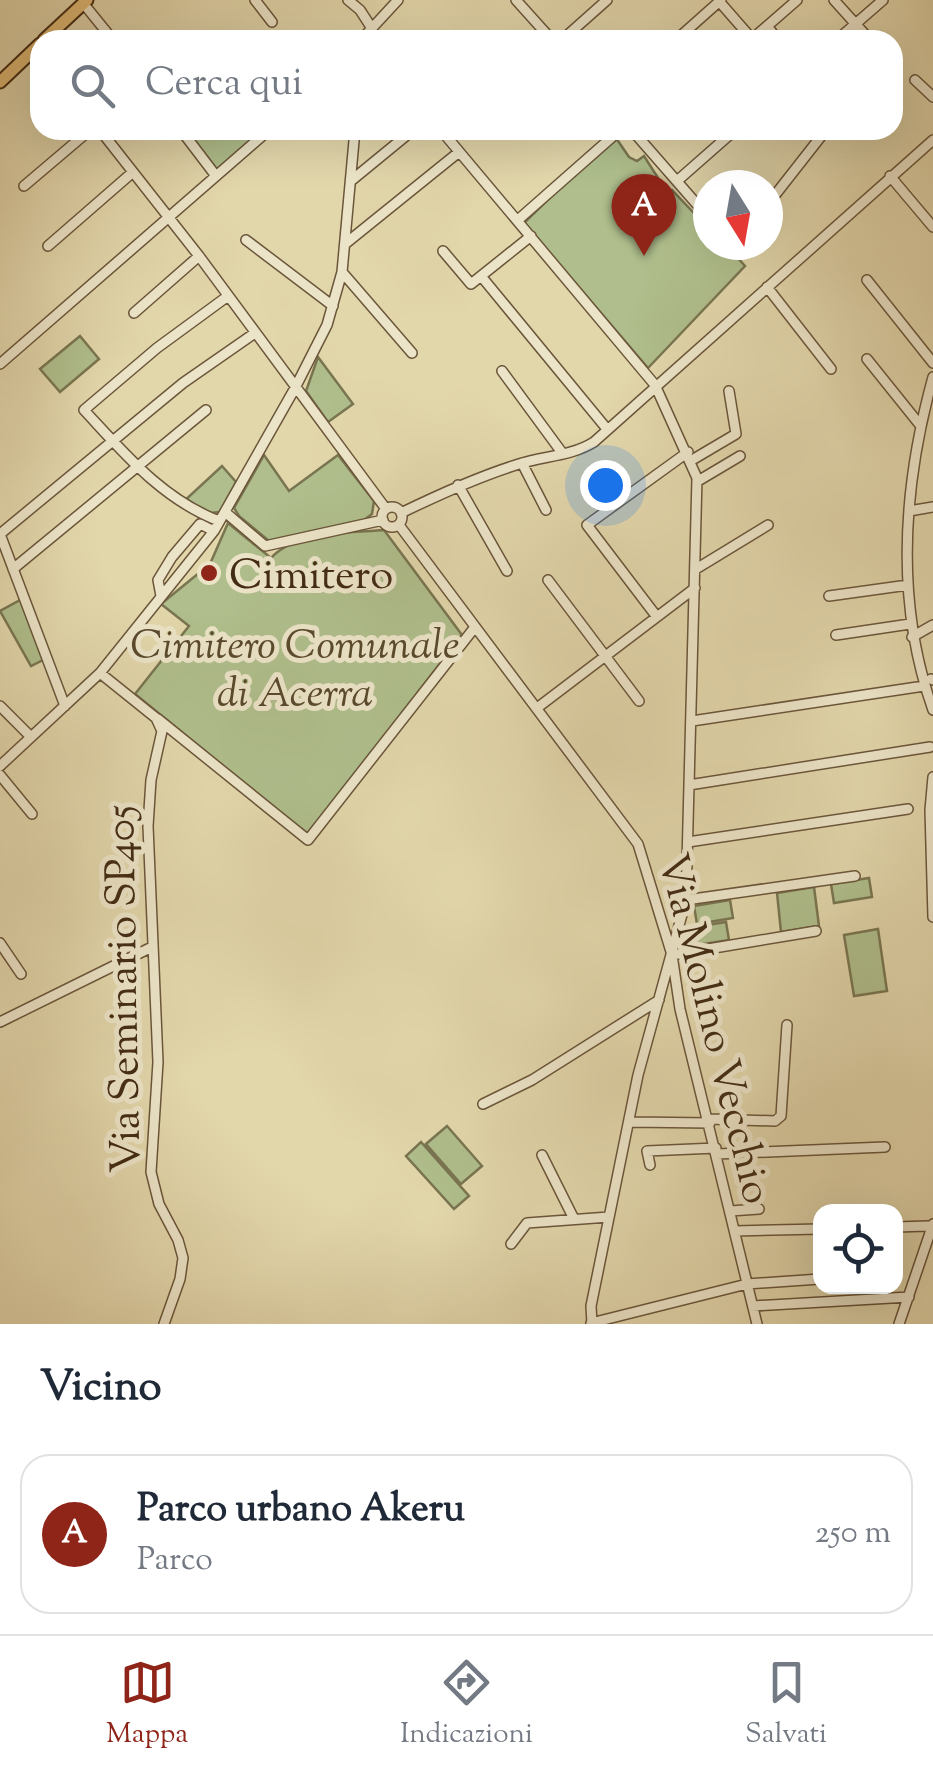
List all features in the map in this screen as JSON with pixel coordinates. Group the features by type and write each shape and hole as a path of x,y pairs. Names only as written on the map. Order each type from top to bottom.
{"main road":[{"path":"56,30 84,1"},
{"path":"1,79 30,54"}],"street":[{"path":"255,0 272,22"},
{"path":"348,0 371,27"},
{"path":"369,30 398,0"},
{"path":"516,0 543,30"},
{"path":"573,30 607,0"},
{"path":"687,30 720,0 745,30"},
{"path":"762,30 797,0"},
{"path":"834,0 861,30"},
{"path":"848,30 883,0"},
{"path":"84,1 106,30"},
{"path":"767,26 770,30"},
{"path":"915,80 933,97"},
{"path":"24,186 78,140"},
{"path":"108,140 199,256 390,527 399,525 402,513 458,485 522,463 583,449 933,140"},
{"path":"189,140 216,176"},
{"path":"0,364 257,140"},
{"path":"0,766 100,672 161,596 219,521 295,388 333,306 342,272 354,140"},
{"path":"352,180 401,140"},
{"path":"449,140 655,385 690,456 698,482 686,900 638,1074 591,1306 591,1324 747,1284 813,1280"},
{"path":"519,219 609,140"},
{"path":"641,140 693,200"},
{"path":"677,181 724,140"},
{"path":"783,185 818,140"},
{"path":"345,244 459,152"},
{"path":"48,246 132,172"},
{"path":"890,176 933,227"},
{"path":"443,251 471,284 531,236"},
{"path":"246,240 333,306"},
{"path":"134,313 199,256"},
{"path":"342,272 412,353"},
{"path":"481,276 607,428"},
{"path":"867,280 933,363"},
{"path":"767,287 831,370"},
{"path":"228,296 157,348 84,410 165,494 265,546 385,515 394,507 402,513"},
{"path":"66,706 0,534 182,382 254,332"},
{"path":"867,359 920,426"},
{"path":"502,371 563,454"},
{"path":"933,377 920,426 909,511 908,585 912,637 929,681 933,710"},
{"path":"657,616 587,525 690,456 736,434 729,391"},
{"path":"14,569 206,410"},
{"path":"698,482 740,456"},
{"path":"522,463 546,510"},
{"path":"458,485 507,571"},
{"path":"909,511 933,507"},
{"path":"161,596 158,580 180,547 200,524 219,521"},
{"name":"Via Molino Vecchio","path":"399,525 638,844 672,955 680,1009 757,1324"},
{"path":"696,569 768,525"},
{"path":"548,580 638,701"},
{"path":"829,596 908,585"},
{"path":"537,708 696,588"},
{"path":"836,634 910,624"},
{"path":"912,637 933,625"},
{"path":"100,672 308,840 475,627"},
{"path":"692,722 929,681"},
{"path":"0,706 32,738"},
{"name":"Via Seminario SP405","path":"156,718 162,731 151,780 148,826 158,1062 152,1185 183,1258 164,1324"},
{"path":"690,785 930,747"},
{"path":"0,775 32,814"},
{"path":"933,777 933,917"},
{"path":"688,842 908,808"},
{"path":"686,900 855,876"},
{"path":"672,955 816,931"},
{"path":"0,944 21,974"},
{"path":"0,1022 152,947"},
{"path":"483,1104 532,1080 658,1000"},
{"path":"632,1122 774,1121 781,1116 787,1025"},
{"path":"650,1166 647,1151 886,1147"},
{"path":"542,1155 574,1219"},
{"path":"730,1211 759,1209"},
{"path":"511,1244 527,1223 609,1217"},
{"path":"899,1324 930,1225 903,1227"},
{"path":"735,1231 813,1229"},
{"path":"753,1306 909,1296"}],"green space":[{"path":"194,140 252,140 217,170"},
{"path":"609,140 617,140 629,157 637,161 644,156 667,192 672,190 693,212 693,260 740,260 745,266 648,368 524,223"},
{"path":"80,336 99,359 60,392 40,369"},
{"path":"318,357 353,404 328,422 306,391"},
{"path":"264,455 289,491 338,455 374,501 372,514 364,520 269,541 234,508"},
{"path":"222,466 236,482 220,512 210,513 182,503"},
{"name":"Cimitero Comunale di Acerra","path":"228,523 271,558 281,549 309,538 384,530 462,635 308,835 135,694 189,626 161,604 210,564"},
{"path":"22,599 45,659 31,666 0,611"},
{"path":"869,878 872,897 834,903 831,884"},
{"path":"814,887 819,926 781,932 777,893"},
{"path":"730,900 733,918 697,924 694,906"},
{"path":"726,922 729,940 691,946 688,928"},
{"path":"878,929 887,991 854,996 844,935"},
{"path":"447,1126 482,1166 461,1184 426,1144"},
{"path":"421,1142 469,1196 454,1209 406,1156"}],"place":[{"name":"Parco urbano Akeru","path":"644,256"},
{"name":"Cimitero","path":"209,573"}]}
